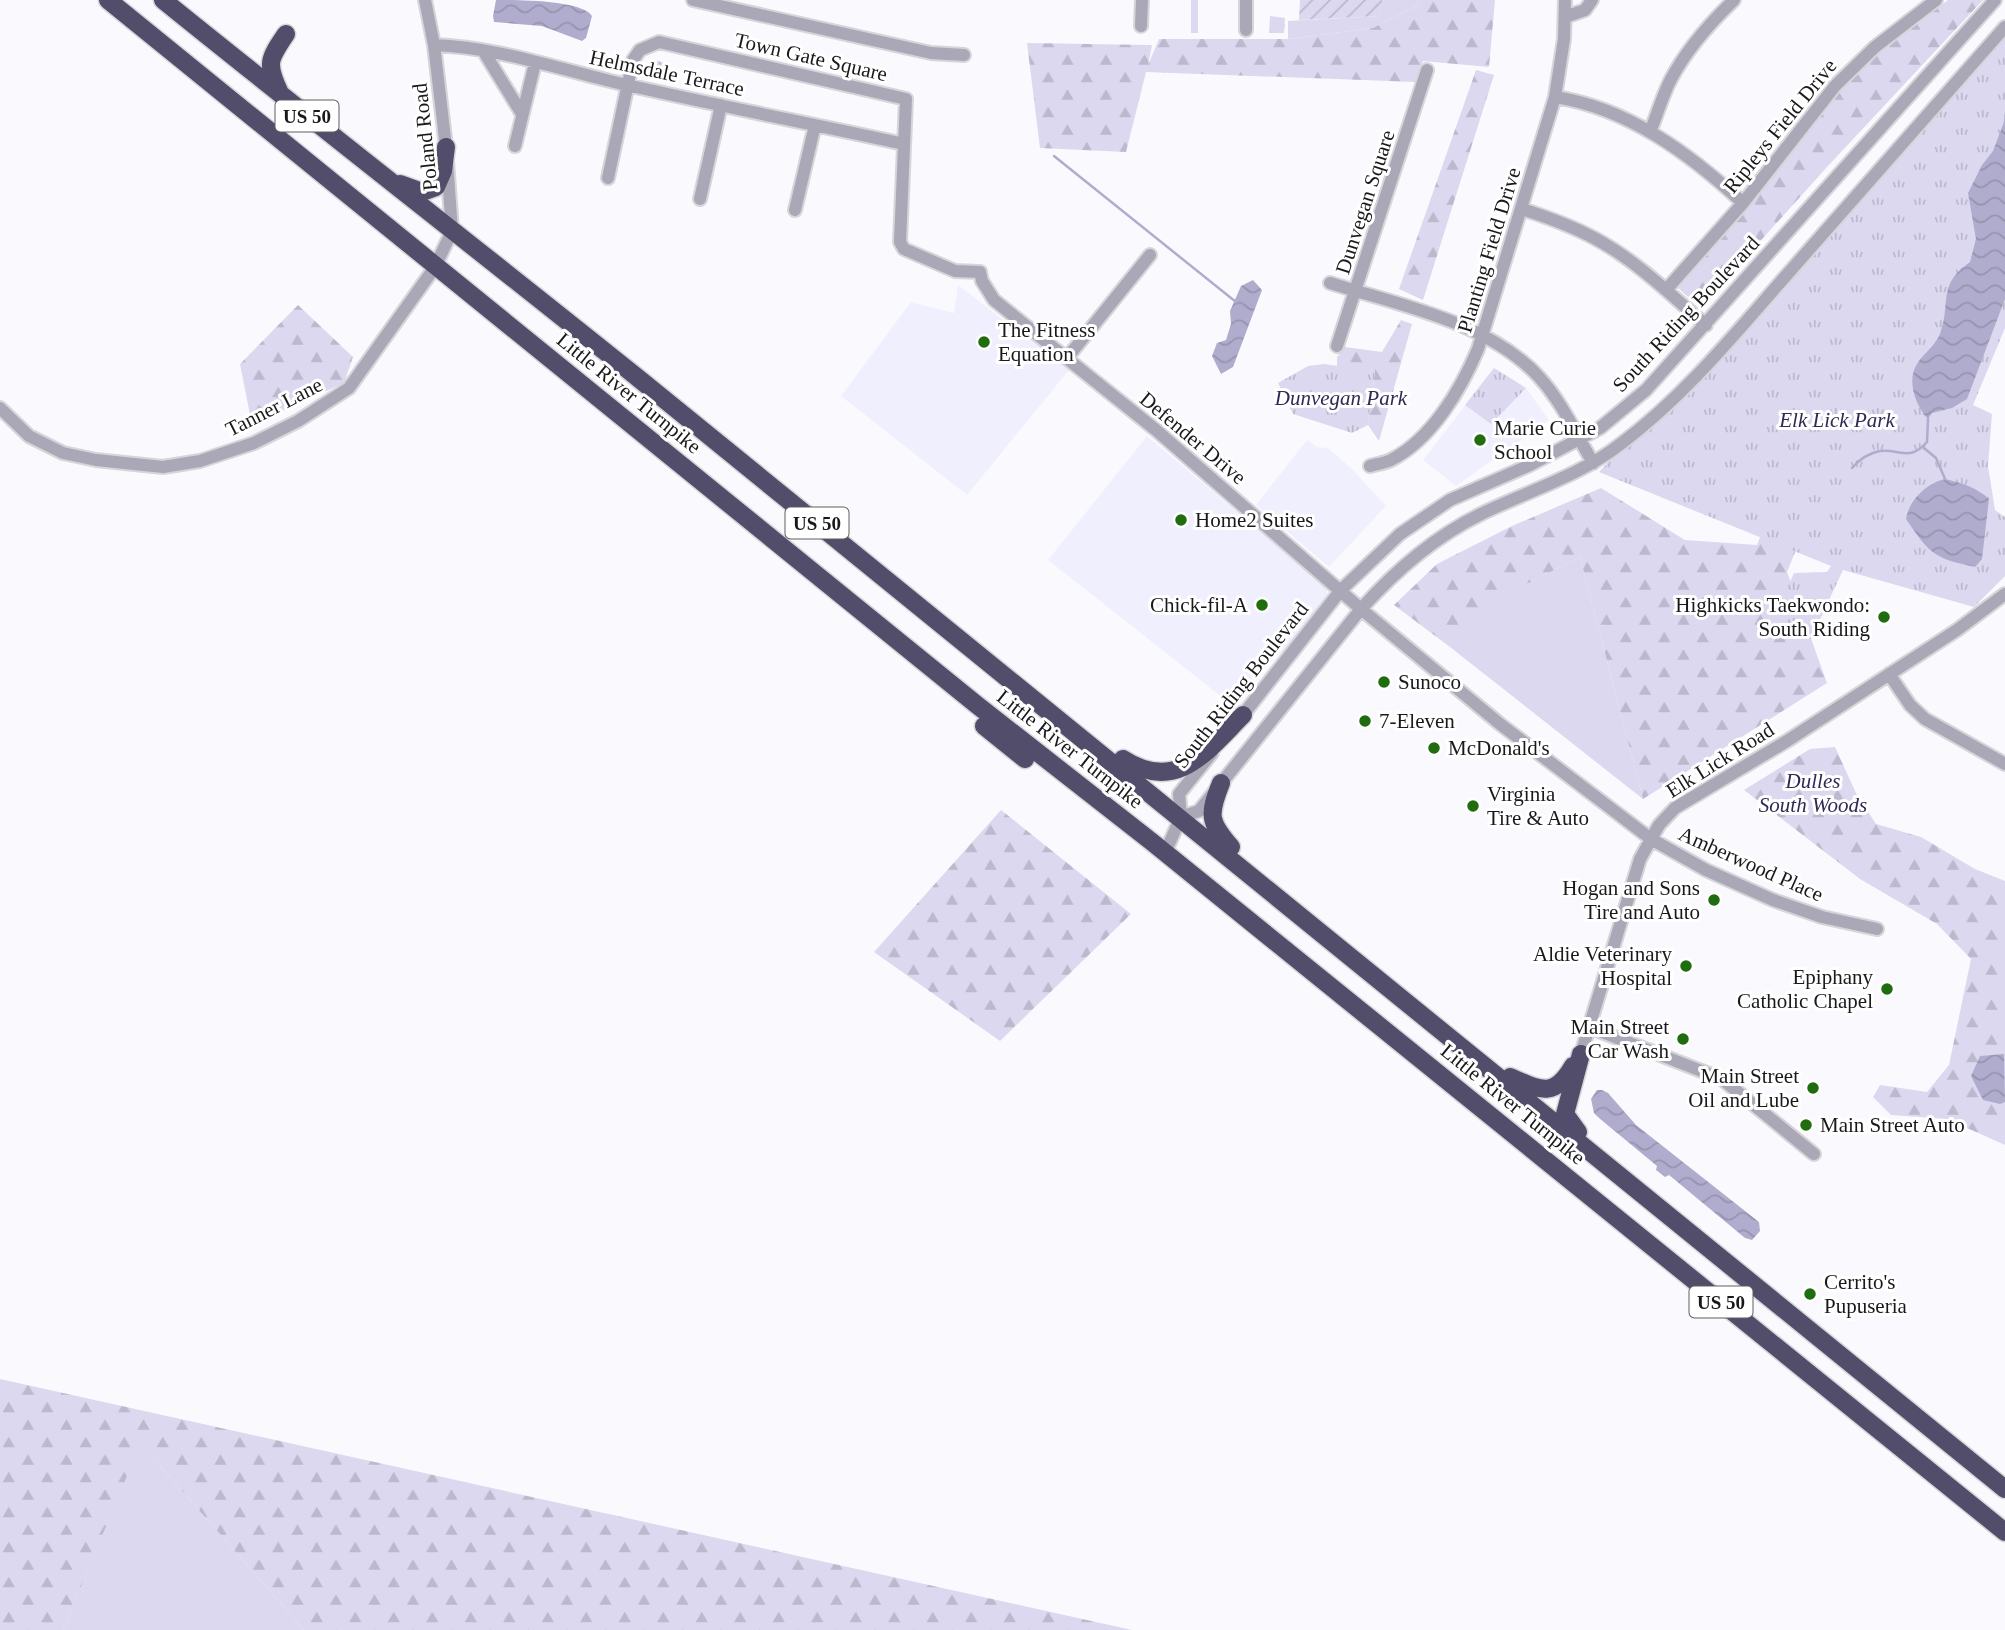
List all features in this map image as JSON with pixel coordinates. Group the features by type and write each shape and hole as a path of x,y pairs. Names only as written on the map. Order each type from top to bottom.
{"highway":[{"name":"Little River Turnpike","path":"108,0 435,267 2005,1532"},
{"name":"Little River Turnpike","path":"163,0 1262,881 2005,1489"},
{"path":"280,94 269,63 271,55 286,34"},
{"path":"373,169 410,189 428,191 440,183 446,147"},
{"path":"873,620 909,662 1026,759"},
{"path":"1063,721 1132,766 1161,772 1180,770 1195,761 1243,715"},
{"path":"1221,783 1212,809 1213,824 1262,881"},
{"path":"1493,1070 1549,1090 1562,1084 1581,1054"},
{"path":"1581,1054 1565,1114 1571,1125 1611,1168"}],"street":[{"name":"Poland Road","path":"425,0 434,45 446,147 452,231 435,267"},
{"path":"693,0 931,53 964,55"},
{"path":"1141,26 1142,0"},
{"path":"1245,0 1246,30"},
{"name":"Planting Field Drive","path":"1370,466 1390,461 1434,423 1460,388 1483,334 1555,97 1561,61 1565,0"},
{"path":"1565,17 1585,10 1591,0"},
{"path":"1650,132 1670,82 1684,57 1706,28 1734,0"},
{"name":"Ripleys Field Drive","path":"1666,290 1743,203 1844,75 1875,47 1936,0"},
{"name":"South Riding Boulevard","path":"1165,853 1181,817 1179,794 1341,590 1366,564 1426,515 1450,500 1530,465 1600,428 1646,390 1995,0"},
{"path":"1181,817 1199,811 1387,580 1454,529 1480,514 1593,463 1667,406 1699,374 2005,27"},
{"name":"Town Gate Square","path":"627,85 633,60 640,50 659,42 906,99 898,143 902,248"},
{"name":"Helmsdale Terrace","path":"434,45 484,52 898,143"},
{"path":"484,52 523,114"},
{"path":"516,146 535,63"},
{"name":"Dunvegan Square","path":"1337,346 1357,292 1427,70"},
{"path":"608,178 627,85"},
{"path":"1555,97 1599,109 1650,132 1705,168 1743,203"},
{"path":"700,198 721,105"},
{"path":"795,210 815,125"},
{"path":"1522,209 1566,224 1604,243 1640,268 1706,325"},
{"name":"Defender Drive","path":"902,248 946,269 980,272 982,281 994,300 1156,430 1361,609 1510,732 1651,839"},
{"path":"1067,358 1150,255"},
{"name":"Tanner Lane","path":"0,408 29,436 77,457 152,466 184,465 200,461 254,443 298,421 349,388 435,267"},
{"path":"1331,283 1483,334 1512,352 1539,377 1556,398 1593,463"},
{"path":"0,424 29,436"},
{"name":"Elk Lick Road","path":"1581,1054 1640,859 1659,825 1675,808 1787,741 1957,630 2005,594"},
{"path":"1889,674 1917,712 2005,764"},
{"name":"Amberwood Place","path":"1651,839 1706,870 1773,900 1822,917 1877,929"},
{"path":"1589,1027 1722,1079 1814,1154"}],"shaded area":[{"path":"958,285 1069,370 967,495 841,396 911,302 954,313"},
{"name":"Marie Curie School","path":"1494,368 1526,388 1549,420 1456,486 1423,460"},
{"path":"1147,436 1326,587 1328,596 1290,644 1260,672 1232,705 1048,560"},
{"path":"1307,440 1317,447 1328,448 1353,470 1386,506 1329,567 1256,505"}],"green space":[{"path":"1191,0 1198,0 1198,33 1191,33"},
{"path":"1300,0 1382,0 1380,16 1299,20"},
{"path":"1381,0 1420,0 1418,5 1373,28 1288,39 1288,21 1380,16"},
{"path":"1420,0 1495,0 1489,67 1423,61 1415,82 1146,72 1126,152 1040,148 1027,43 1152,45 1148,65 1159,39 1288,39 1373,28 1418,5"},
{"path":"1948,0 1983,0 1700,308 1678,288 1853,74"},
{"path":"1270,16 1285,18 1284,33 1269,33"},
{"name":"Elk Lick Park","path":"2005,33 2005,328 1973,405 1992,414 1988,466 1995,510 2005,517 2005,576 1974,607 1843,570 1811,639 1775,631 1776,612 1794,573 1827,572 1831,566 1599,472"},
{"path":"653,60 666,63 662,80 649,77"},
{"path":"1476,70 1494,75 1423,300 1399,289"},
{"path":"298,305 353,357 344,383 252,425 240,364"},
{"path":"1401,320 1412,324 1379,441 1368,425 1375,371 1337,367 1337,357 1345,347 1382,352"},
{"name":"Dunvegan Park","path":"1324,364 1375,371 1368,425 1352,433 1293,414 1278,383 1308,366"},
{"path":"1494,368 1526,388 1491,424 1465,405"},
{"path":"1601,488 1685,540 1757,545 1772,507 1817,499 1787,572 1827,683 1643,799 1580,557 1467,614 1450,647 1394,605 1437,564 1512,526"},
{"path":"1580,557 1643,799 1450,647 1466,614"},
{"name":"Dulles South Woods","path":"1835,747 1856,793 1876,824 1921,837 1975,869 2005,881 2005,1145 1947,1119 1891,1115 1873,1097 1880,1085 1927,1092 1949,1065 1971,959 1937,924 1860,879 1744,790 1810,749"},
{"path":"1001,810 1131,914 1000,1041 874,952"},
{"path":"0,1379 1132,1630 304,1630 154,1459 137,1452 63,1630 0,1630"},
{"path":"137,1451 154,1459 304,1630 63,1630"}],"water":[{"path":"496,0 548,2 586,11 592,16 586,38 582,41 542,26 494,22"},
{"path":"2005,111 2005,299 1967,399 1952,408 1932,413 1928,419 1914,393 1912,378 1920,360 1940,334 1947,295 1953,279 1970,262 1976,239 1968,193 1982,165 1993,151 2004,122"},
{"path":"1253,280 1262,290 1233,367 1221,374 1212,356 1217,343 1226,340 1231,324 1230,311 1241,286"},
{"path":"1945,479 1979,491 1989,499 1982,559 1975,567 1950,561 1934,553 1906,519 1911,505 1920,493"},
{"path":"2004,1054 2005,1102 2000,1104 1983,1100 1971,1076 1980,1056"},
{"path":"1597,1090 1608,1093 1636,1125 1759,1222 1760,1231 1752,1240 1745,1238 1669,1175 1665,1177 1656,1170 1657,1166 1599,1118 1594,1113 1591,1099"}],"waterway":[{"path":"1054,156 1236,302"},
{"path":"1852,468 1864,457 1876,452 1915,452 1927,442 1928,419"},
{"path":"1924,448 1936,458 1945,479"}],"place":[{"name":"The Fitness Equation","path":"984,342"},
{"name":"Marie Curie School","path":"1480,440"},
{"name":"Home2 Suites","path":"1181,520"},
{"name":"Chick-fil-A","path":"1262,605"},
{"name":"Highkicks Taekwondo: South Riding","path":"1884,617"},
{"name":"Sunoco","path":"1384,682"},
{"name":"7-Eleven","path":"1365,721"},
{"name":"McDonald's","path":"1434,748"},
{"name":"Virginia Tire & Auto","path":"1473,806"},
{"name":"Hogan and Sons Tire and Auto","path":"1714,900"},
{"name":"Aldie Veterinary Hospital","path":"1686,966"},
{"name":"Epiphany Catholic Chapel","path":"1887,989"},
{"name":"Main Street Car Wash","path":"1683,1039"},
{"name":"Main Street Oil and Lube","path":"1813,1088"},
{"name":"Main Street Auto","path":"1806,1125"},
{"name":"Cerrito's Pupuseria","path":"1810,1294"}]}
